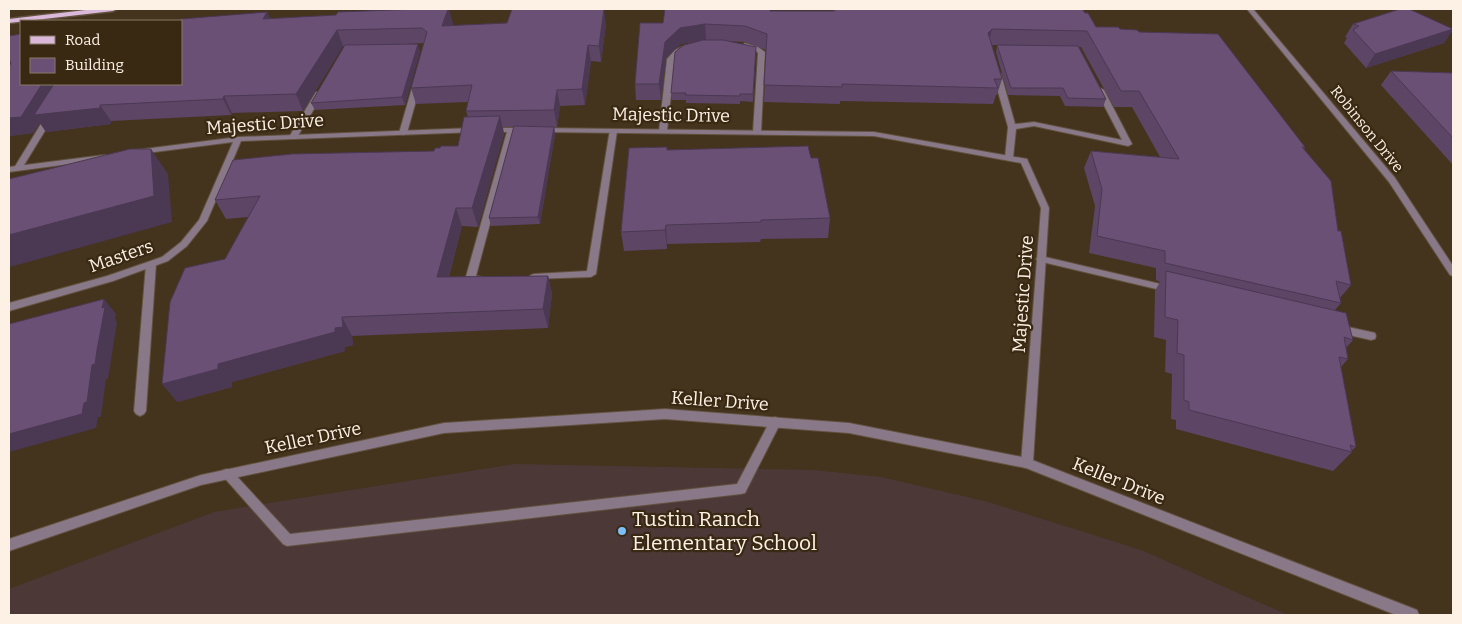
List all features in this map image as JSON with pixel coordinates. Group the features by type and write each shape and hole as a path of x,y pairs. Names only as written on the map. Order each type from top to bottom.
{"main road":[{"path":"9,21 113,9"}],"street":[{"name":"Robinson Drive","path":"1250,9 1392,180 1453,273"},
{"path":"736,45 756,48 762,52 757,132"},
{"path":"663,131 671,59 677,51 688,46 698,46"},
{"path":"994,66 1012,127 1008,158"},
{"path":"403,133 419,76"},
{"path":"1012,127 1034,124 1128,144 1097,84"},
{"path":"293,137 321,89"},
{"path":"13,169 54,109"},
{"path":"489,279 470,280 511,130"},
{"name":"Majestic Drive","path":"133,153 238,139 511,130 663,131 874,134 1024,160 1045,208 1027,463"},
{"path":"526,277 591,274 612,131"},
{"name":"Masters","path":"9,307 110,279 165,259 184,244 203,221 238,139"},
{"path":"13,169 114,156"},
{"path":"1042,259 1177,291"},
{"path":"140,410 151,264"},
{"path":"1332,327 1371,336"},
{"name":"Keller Drive","path":"9,545 201,480 444,428 665,414 850,428 1027,463 1412,615"},
{"path":"227,474 287,540 741,489 775,422"}],"shaded area":[{"name":"Tustin Ranch Elementary School","path":"515,464 813,470 881,477 988,502 1141,550 1288,615 9,615 9,589 214,512"}],"building":[{"path":"448,9 442,26 507,23 512,9 604,9 599,46 588,45 582,89 557,90 554,110 466,111 472,85 411,88 427,32 422,28 337,30 296,94 224,96 223,99 100,105 100,108 34,115 53,85 182,85 181,19 267,12 263,19 336,15 338,12"},
{"path":"665,9 835,11 834,9 1082,9 1085,13 1088,13 1096,27 1118,27 1139,32 1218,34 1305,147 1302,147 1331,181 1338,231 1341,231 1351,285 1336,281 1341,303 1165,263 1165,251 1097,236 1102,189 1091,151 1179,159 1139,91 1121,91 1087,31 992,29 988,33 1002,79 994,79 998,88 842,84 842,87 764,85 767,34 745,26 705,24 680,28 665,42 659,84 635,84 640,23 663,23"},
{"path":"1400,9 1409,9 1453,29 1375,54 1353,30 1359,26 1353,24"},
{"path":"20,34 20,85 41,85 21,117 9,118 9,65 11,64 9,58 9,36"},
{"path":"703,40 723,40 756,47 753,94 740,94 740,96 671,93 675,52 684,45"},
{"path":"418,44 402,97 311,103 345,45"},
{"path":"997,45 1078,46 1106,99 1068,98 1063,88 1011,88"},
{"path":"1391,71 1453,73 1453,138"},
{"path":"500,116 472,208 456,208 437,277 548,276 543,309 342,317 343,327 335,328 335,332 218,364 218,369 162,384 170,302 185,268 225,259 260,196 215,200 233,160 292,154 434,151 435,148 440,148 441,146 458,146 464,117"},
{"path":"514,126 554,127 538,217 489,218"},
{"path":"808,146 811,158 818,158 830,218 666,225 665,230 621,232 629,148 667,147 667,150"},
{"path":"130,149 151,149 154,196 9,235 9,179"},
{"path":"1166,271 1346,313 1353,340 1344,337 1348,359 1339,357 1356,447 1350,445 1352,452 1189,410 1189,402 1184,400 1184,355 1177,353 1178,320 1165,317"},
{"path":"104,299 102,308 105,307 95,364 92,365 87,402 84,403 82,414 9,434 9,324"}],"place":[{"name":"Tustin Ranch Elementary School","path":"622,531"}]}
